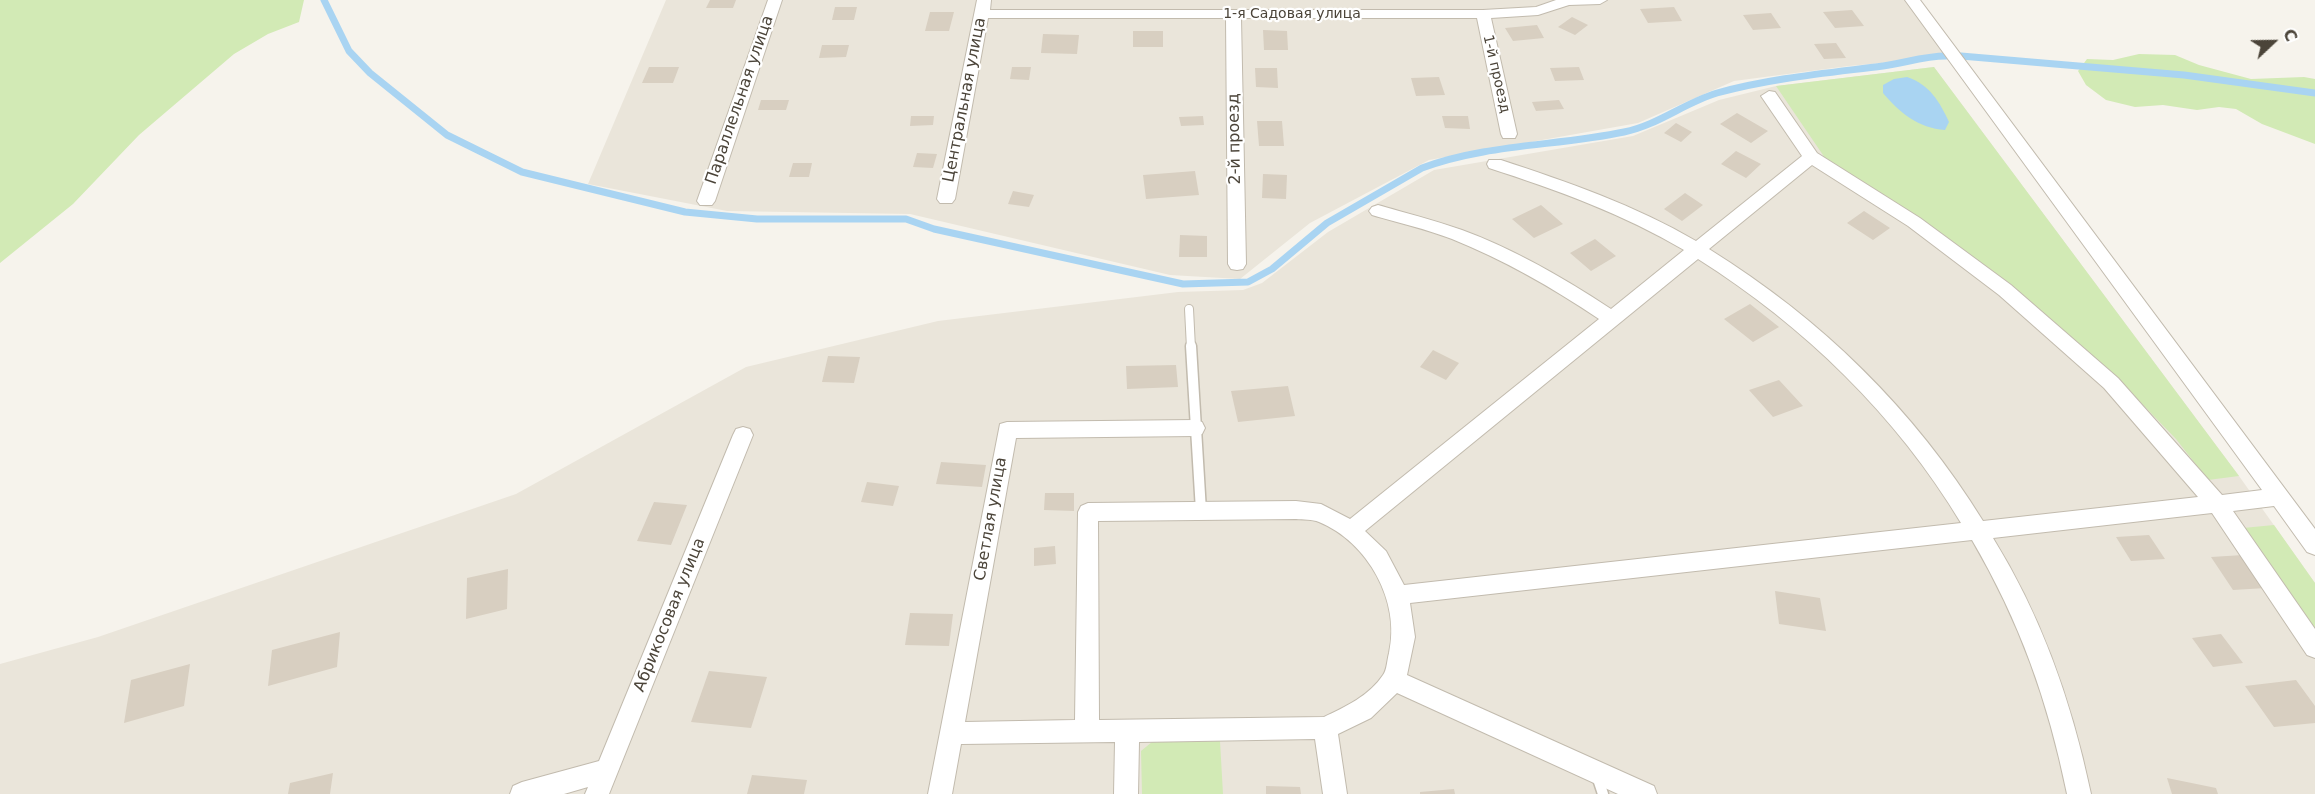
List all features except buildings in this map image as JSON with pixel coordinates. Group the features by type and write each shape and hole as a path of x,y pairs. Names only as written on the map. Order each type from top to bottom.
{"street":[{"name":"Параллельная улица","path":"706,201 775,0"},
{"name":"1-я Садовая улица","path":"983,7 1233,15 1483,14 1538,11 1567,1 1600,0"},
{"path":"1912,0 2315,546"},
{"name":"Центральная улица","path":"946,200 983,7"},
{"name":"1-й проезд","path":"1483,14 1509,134"},
{"name":"2-й проезд","path":"1233,15 1237,264"},
{"path":"1769,96 1811,157 1914,222 2005,290 2111,383 2217,504 2315,648"},
{"path":"1351,530 1811,157"},
{"path":"1495,164 1571,188 1633,216 1698,250 1775,303 1846,364 1921,448 1978,531 2033,636 2072,751 2079,794"},
{"path":"1378,211 1457,235 1567,289 1612,318"},
{"name":"Светлая улица","path":"940,794 1007,430 1195,428"},
{"name":"Абрикосовая улица","path":"597,794 743,435"},
{"path":"1398,595 2279,497"},
{"path":"952,733 1087,732 1325,728 1363,710 1394,680 1404,637 1398,595 1378,558 1351,530 1321,513 1296,510 1088,512 1087,732"},
{"path":"1394,680 1645,794"},
{"path":"1325,728 1335,794"},
{"path":"1126,794 1127,731"},
{"path":"522,794 607,770"}],"lane":[{"path":"1190,309 1201,511"},
{"path":"1596,771 1602,794"}],"shaded area":[{"path":"666,0 1908,0 1946,57 1849,66 1734,81 1638,123 1429,160 1310,223 1240,279 1170,275 910,214 727,211 588,184"},
{"path":"1934,67 2239,476 2315,583 2315,794 0,794 0,664 98,637 516,494 746,367 938,321 1178,292 1243,290 1262,283 1328,232 1434,170 1633,136 1719,100 1776,86"}],"green space":[{"path":"0,0 304,0 299,22 268,34 234,54 139,135 73,204 0,263"},
{"path":"2139,54 2175,55 2199,65 2251,79 2304,77 2315,79 2315,144 2262,124 2236,109 2219,107 2197,110 2163,105 2135,107 2106,100 2086,85 2078,71 2087,59 2113,60"},
{"path":"1934,67 2239,476 2208,480 2176,439 2118,379 2012,285 1908,211 1825,158 1776,86"},
{"path":"2274,525 2315,583 2315,634 2243,528"},
{"path":"1220,741 1223,794 1142,794 1141,751 1152,742"}],"water":[{"path":"1907,77 1922,84 1937,101 1949,122 1945,130 1918,123 1896,107 1883,93 1883,85 1894,79"}],"waterway":[{"path":"324,0 349,51 370,73 447,135 522,172 685,212 757,219 906,219 934,229 1183,284 1248,282 1272,269 1327,223 1422,168 1446,160 1471,154 1624,132 1648,124 1705,97 1758,83 1946,56"},
{"path":"1961,56 2184,75 2315,93"}]}
